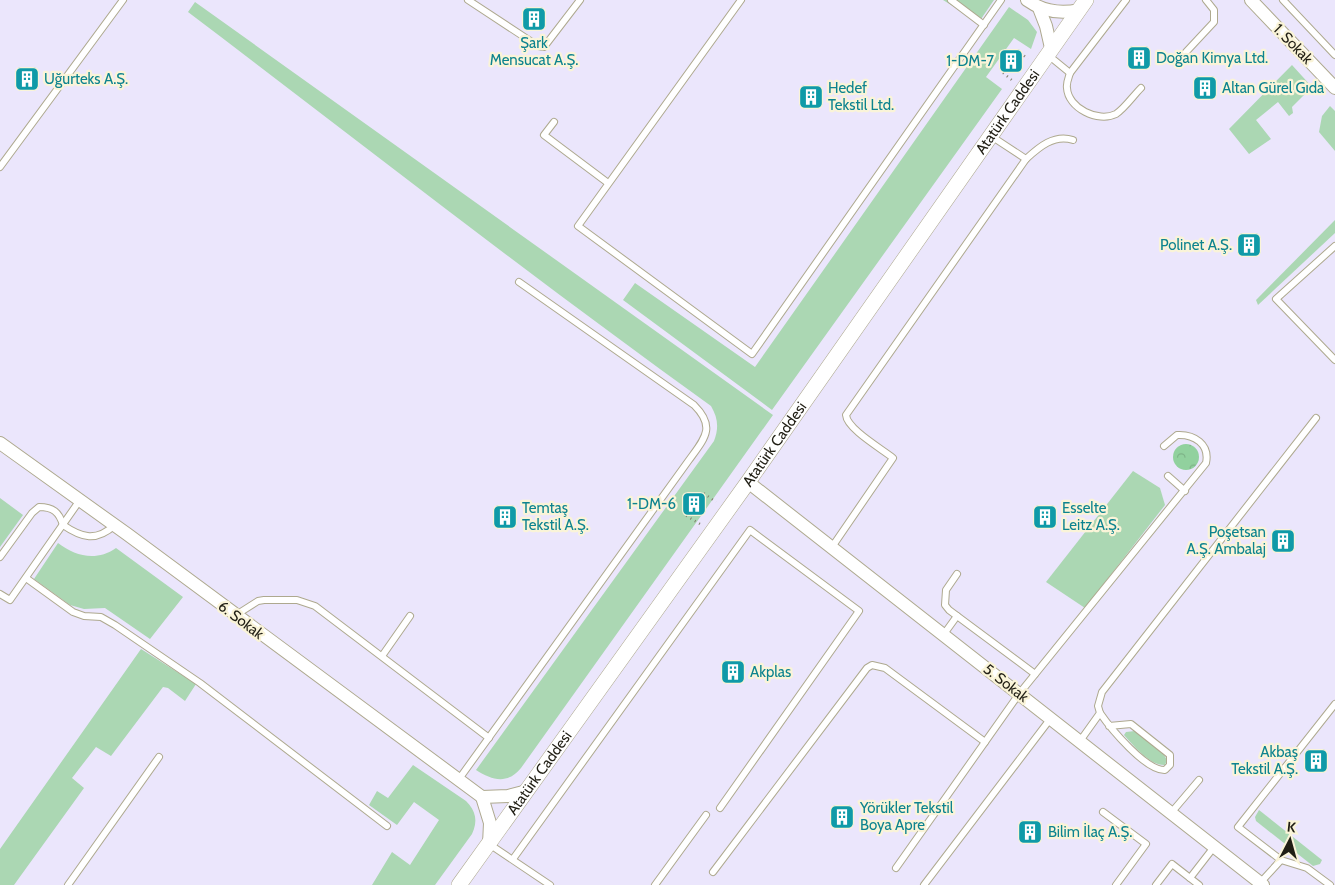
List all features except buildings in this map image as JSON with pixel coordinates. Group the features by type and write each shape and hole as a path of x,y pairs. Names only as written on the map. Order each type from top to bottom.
{"street":[{"path":"1027,0 1039,8 1059,11 1082,5"},
{"name":"1. Sokak","path":"1251,0 1335,88"},
{"name":"Atatürk Caddesi","path":"459,885 748,482 1082,5"},
{"path":"1039,8 1046,26 1049,51"},
{"name":"6. Sokak","path":"0,443 115,525 482,796"},
{"name":"5. Sokak","path":"748,482 1261,884"},
{"path":"489,844 490,823 482,796 508,796 527,791"}],"lane":[{"path":"468,0 538,46 544,46 580,0"},
{"path":"740,0 578,226 752,354 1001,0"},
{"path":"951,0 984,25"},
{"path":"1126,0 1070,73 1066,87 1069,97 1081,110 1098,116 1117,113 1141,88"},
{"path":"1186,52 1214,22 1214,10 1206,0"},
{"path":"1283,0 1335,56"},
{"path":"0,167 120,1"},
{"path":"1049,51 1070,73"},
{"path":"554,122 544,135 608,183"},
{"path":"990,136 1026,159"},
{"path":"832,547 893,458 854,428 847,420 846,415 1026,159 1051,140 1061,138 1073,140"},
{"path":"1335,246 1276,299 1335,360"},
{"path":"459,779 701,443 707,425 704,416 694,405 519,282"},
{"path":"1109,726 1131,724 1170,755 1170,765 1165,770 1158,771 1150,766 1109,726 1100,713 1098,706 1102,692 1316,418"},
{"path":"896,868 1019,694 1206,463 1208,455 1206,448 1196,439 1185,434 1177,434 1164,446"},
{"path":"1168,476 1185,491"},
{"path":"0,594 10,600 80,500"},
{"path":"0,557 39,506 53,509 60,515 63,525 86,537 100,536 115,525"},
{"path":"513,859 750,530 859,611 720,808"},
{"path":"957,574 946,590 945,605 1035,674"},
{"path":"26,578 73,612 84,616 101,617 115,625 192,677 387,826"},
{"path":"236,616 258,601 307,602 382,656 489,738"},
{"path":"382,656 410,616"},
{"path":"944,634 957,616"},
{"path":"713,872 867,668 872,665 885,668 986,742"},
{"path":"1330,885 1307,868 1281,860 1238,826 1335,704"},
{"path":"1080,741 1100,713"},
{"path":"924,885 1051,718"},
{"path":"68,885 159,757"},
{"path":"1171,813 1200,780"},
{"path":"1103,812 1146,844 1116,885"},
{"path":"655,885 706,815"},
{"path":"489,844 550,885"},
{"path":"1190,878 1214,847"},
{"path":"1261,884 1281,860"},
{"path":"1156,885 1172,864 1199,885"}],"path":[{"path":"1017,53 1018,51 1025,56"},
{"path":"1005,70 1002,72 1014,82"},
{"path":"700,494 702,492 716,502"},
{"path":"687,512 685,515 700,524"}],"shaded area":[{"path":"0,0 1335,0 1335,885 0,885"}],"green space":[{"path":"943,0 994,0 979,22"},
{"path":"195,2 773,415 521,768 510,777 505,779 494,778 476,770 714,441 717,432 715,415 711,406 514,260 188,12"},
{"path":"1009,7 1028,20 1037,32 1031,49 1014,38 986,77 1002,89 772,410 623,300 635,283 755,367"},
{"path":"1292,65 1312,87 1292,107 1293,113 1289,116 1278,102 1256,120 1271,139 1249,154 1229,129"},
{"path":"1330,106 1335,111 1335,151 1319,132 1322,116"},
{"path":"1335,220 1335,233 1258,305 1256,300"},
{"path":"1186,444 1195,448 1199,457 1195,466 1186,470 1177,466 1173,457 1177,448"},
{"path":"1133,471 1160,488 1165,505 1085,608 1046,582"},
{"path":"0,498 23,515 0,547"},
{"path":"58,543 71,551 86,556 101,555 116,548 183,597 150,639 105,608 84,609 70,605 34,579"},
{"path":"141,649 196,684 185,701 168,688 163,687 111,756 96,747 72,778 84,788 14,885 0,885 0,849"},
{"path":"1135,731 1164,755 1167,760 1165,765 1148,759 1124,735 1126,732"},
{"path":"413,765 466,801 475,816 474,829 435,885 372,885 392,852 410,865 439,820 414,802 397,825 369,805 377,791 388,798"},
{"path":"1259,810 1322,860 1320,864 1313,866 1256,821 1255,817"}],"place":[{"name":"Şark Mensucat A.Ş.","path":"534,19"},
{"name":"Doğan Kimya Ltd.","path":"1139,58"},
{"name":"1-DM-7","path":"1011,61"},
{"name":"Uğurteks A.Ş.","path":"27,79"},
{"name":"Altan Gürel Gıda","path":"1205,88"},
{"name":"Hedef Tekstil Ltd.","path":"811,97"},
{"name":"Polinet A.Ş.","path":"1249,245"},
{"name":"1-DM-6","path":"694,504"},
{"name":"Temtaş Tekstil A.Ş.","path":"505,517"},
{"name":"Esselte Leitz A.Ş.","path":"1045,517"},
{"name":"Poşetsan A.Ş. Ambalaj","path":"1283,541"},
{"name":"Akplas","path":"733,672"},
{"name":"Akbaş Tekstil A.Ş.","path":"1316,761"},
{"name":"Yörükler Tekstil Boya Apre","path":"842,817"},
{"name":"Bilim İlaç A.Ş.","path":"1030,832"}]}
